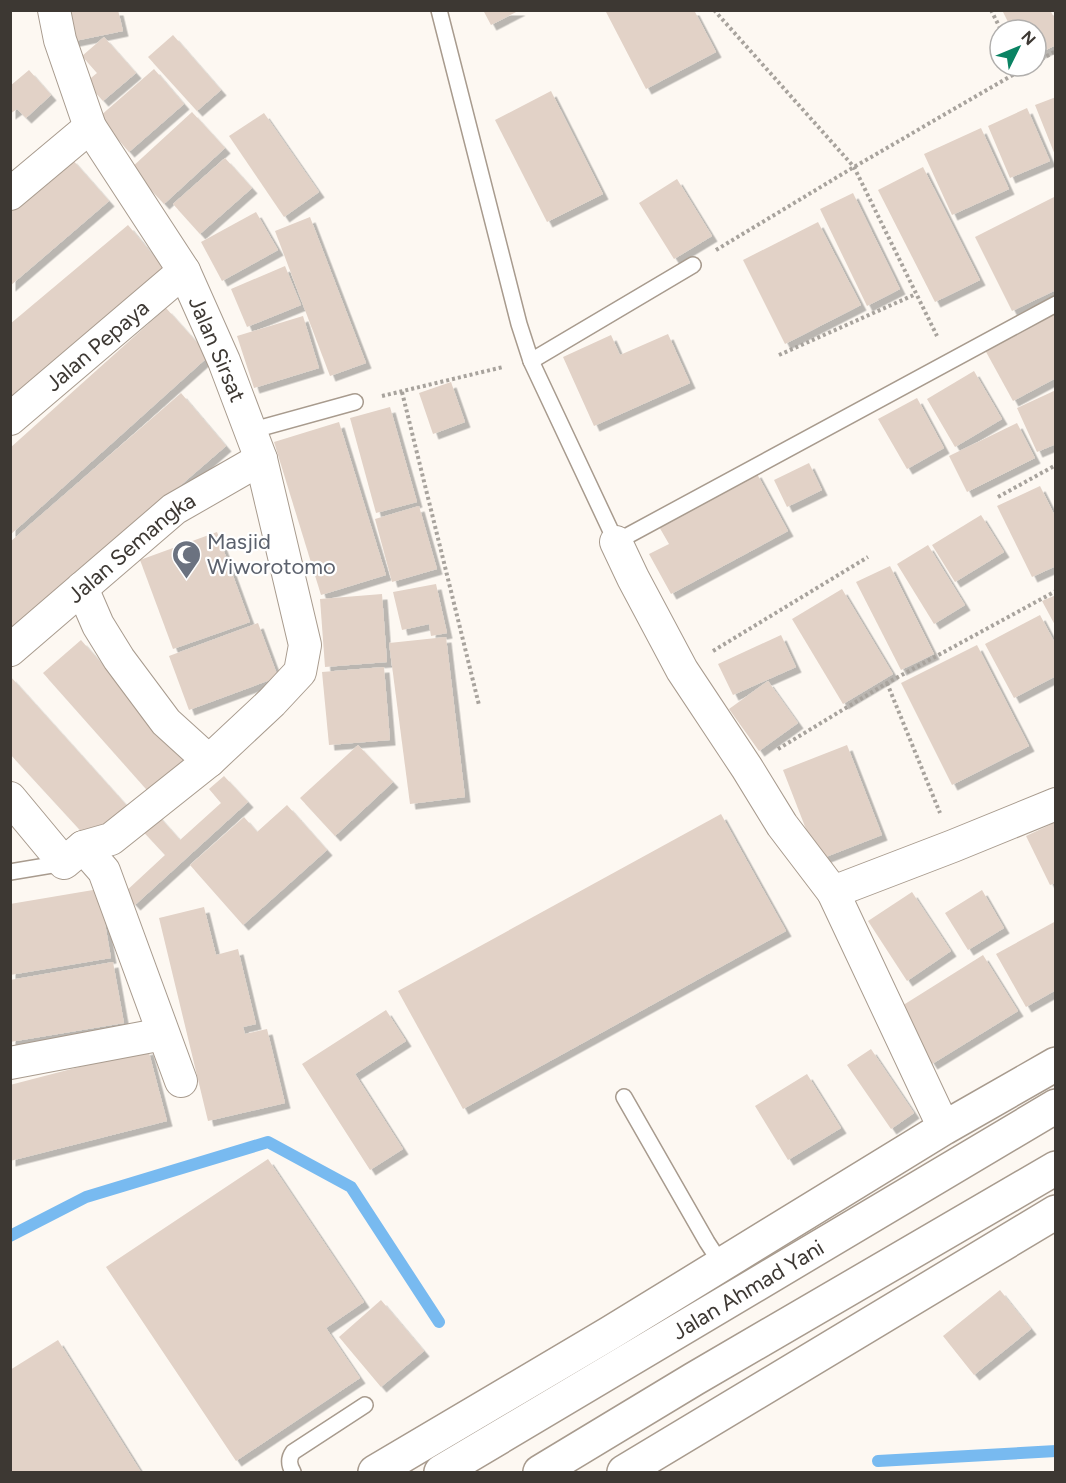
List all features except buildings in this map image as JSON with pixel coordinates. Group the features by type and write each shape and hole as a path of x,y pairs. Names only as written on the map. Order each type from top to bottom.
{"main road":[{"path":"375,1473 610,1333 944,1128 1056,1064"},
{"name":"Jalan Ahmad Yani","path":"441,1473 1056,1106"},
{"path":"540,1473 694,1379 1056,1168"},
{"path":"624,1473 1056,1212"}],"street":[{"name":"Jalan Sirsat","path":"54,10 60,40 90,127 184,271 224,361 256,445 305,645 300,672 272,702 209,761 111,839 74,855"},
{"path":"10,194 90,127"},
{"name":"Jalan Pepaya","path":"10,419 184,271"},
{"name":"Jalan Semangka","path":"10,650 174,509 256,445"},
{"path":"616,542 633,579 682,670 782,825 833,892 944,1128"},
{"path":"82,588 98,625 119,659 166,722 209,761"},
{"path":"10,798 74,855 104,871 181,1081"},
{"path":"833,892 1056,804"},
{"path":"10,1063 163,1034"}],"lane":[{"path":"440,10 519,324 531,361 616,542 1056,304"},
{"path":"531,361 693,265"},
{"path":"256,445 355,402"},
{"path":"10,872 74,855"},
{"path":"624,1097 722,1265"},
{"path":"292,1473 289,1466 293,1452 365,1405"}],"path":[{"path":"714,10 854,167 950,361"},
{"path":"693,265 1001,78"},
{"path":"779,355 916,294"},
{"path":"355,402 531,361"},
{"path":"402,392 479,705"},
{"path":"998,497 1056,465"},
{"path":"682,670 868,557"},
{"path":"747,768 887,683 1056,591"},
{"path":"887,683 953,846"}],"waterway":[{"path":"10,1236 86,1197 268,1142 351,1187 439,1322"},
{"path":"878,1461 1056,1451"}],"place":[{"name":"Masjid Wiworotomo","path":"186,580"}]}
